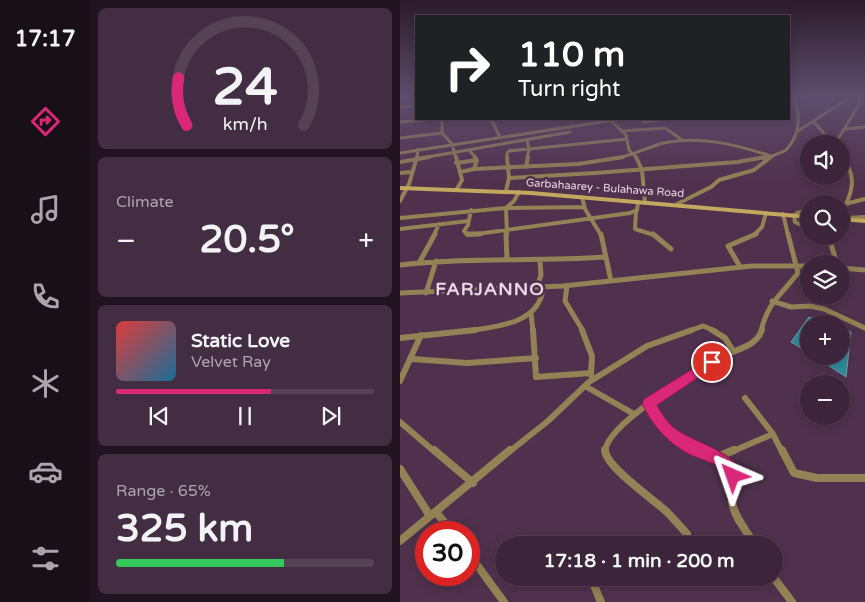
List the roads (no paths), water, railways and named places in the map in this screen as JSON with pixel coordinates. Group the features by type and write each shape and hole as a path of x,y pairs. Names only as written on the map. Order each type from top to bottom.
{"main road":[{"name":"Garbahaarey - Bulahawa Road","path":"403,188 506,191 800,215"},
{"path":"850,220 865,221"}],"street":[{"path":"442,124 442,133 452,144 462,180 457,189"},
{"path":"494,124 500,137"},
{"path":"400,153 578,124"},
{"path":"614,124 627,139 631,153 636,155 642,170 645,203"},
{"path":"645,124 649,129"},
{"path":"798,124 798,131"},
{"path":"509,178 731,163 771,156 786,150 798,131 810,124"},
{"path":"816,124 826,135"},
{"path":"841,135 849,124"},
{"path":"846,129 865,126"},
{"path":"621,132 667,128 681,139"},
{"path":"400,162 570,132"},
{"path":"400,138 442,133"},
{"path":"509,151 627,139"},
{"path":"460,172 474,169 509,169 578,164 631,153 681,139 740,146 771,156"},
{"path":"526,167 529,149 527,140"},
{"path":"506,191 509,178 508,143"},
{"path":"400,201 403,188 412,172 418,149"},
{"path":"469,150 477,160"},
{"path":"677,204 711,187 721,179 754,170 771,156"},
{"path":"456,163 477,160"},
{"path":"474,169 477,160"},
{"path":"577,174 578,164"},
{"path":"400,173 412,172"},
{"path":"849,195 853,189 850,174"},
{"path":"506,208 514,202 519,192"},
{"path":"582,197 584,207 590,213 591,220 597,227 601,237 604,258 611,281"},
{"path":"850,203 865,199"},
{"path":"638,202 636,230 652,233 672,249"},
{"path":"400,218 470,210 584,207"},
{"path":"506,208 508,260"},
{"path":"470,210 468,225 464,231 468,235 506,232 636,212"},
{"path":"800,212 797,213 795,222 800,224"},
{"path":"739,265 735,255 728,246 760,232 765,227 766,213"},
{"path":"687,534 666,511 625,478 605,456 603,450 608,439 634,414 702,368 733,350 748,346 758,338 772,301 798,273 783,214"},
{"path":"850,218 865,217"},
{"path":"400,229 468,222"},
{"path":"419,263 432,243 439,224"},
{"path":"400,264 436,261 540,261 604,258"},
{"path":"426,293 436,261"},
{"path":"400,338 485,327 509,322 531,313 543,298 540,287 540,261"},
{"path":"400,293 567,286 739,265 800,265"},
{"path":"850,269 865,270"},
{"path":"567,286 564,301 587,338 592,356 591,373 586,384"},
{"path":"772,301 791,306 824,308 865,328"},
{"path":"531,313 536,377 591,373"},
{"path":"400,541 525,437 548,421 586,384 647,346 703,326 721,335 731,344 733,350"},
{"path":"400,381 412,359 421,335"},
{"path":"412,359 467,363 536,358"},
{"path":"586,384 634,414"},
{"path":"745,398 773,434 794,473 817,478 865,478"},
{"path":"649,404 660,424 669,433 685,444 724,462 733,471 730,496 732,509 749,536"},
{"path":"400,422 472,483"},
{"path":"715,458 773,434"},
{"path":"400,469 433,514 440,521"},
{"path":"480,569 504,602"},
{"path":"594,586 601,602"},
{"path":"780,586 792,602"}],"water":[{"path":"800,330 800,348 791,342"},
{"path":"828,365 847,365 846,375 843,375"}],"district":[{"name":"FARJANNO","path":"490,289"}]}
